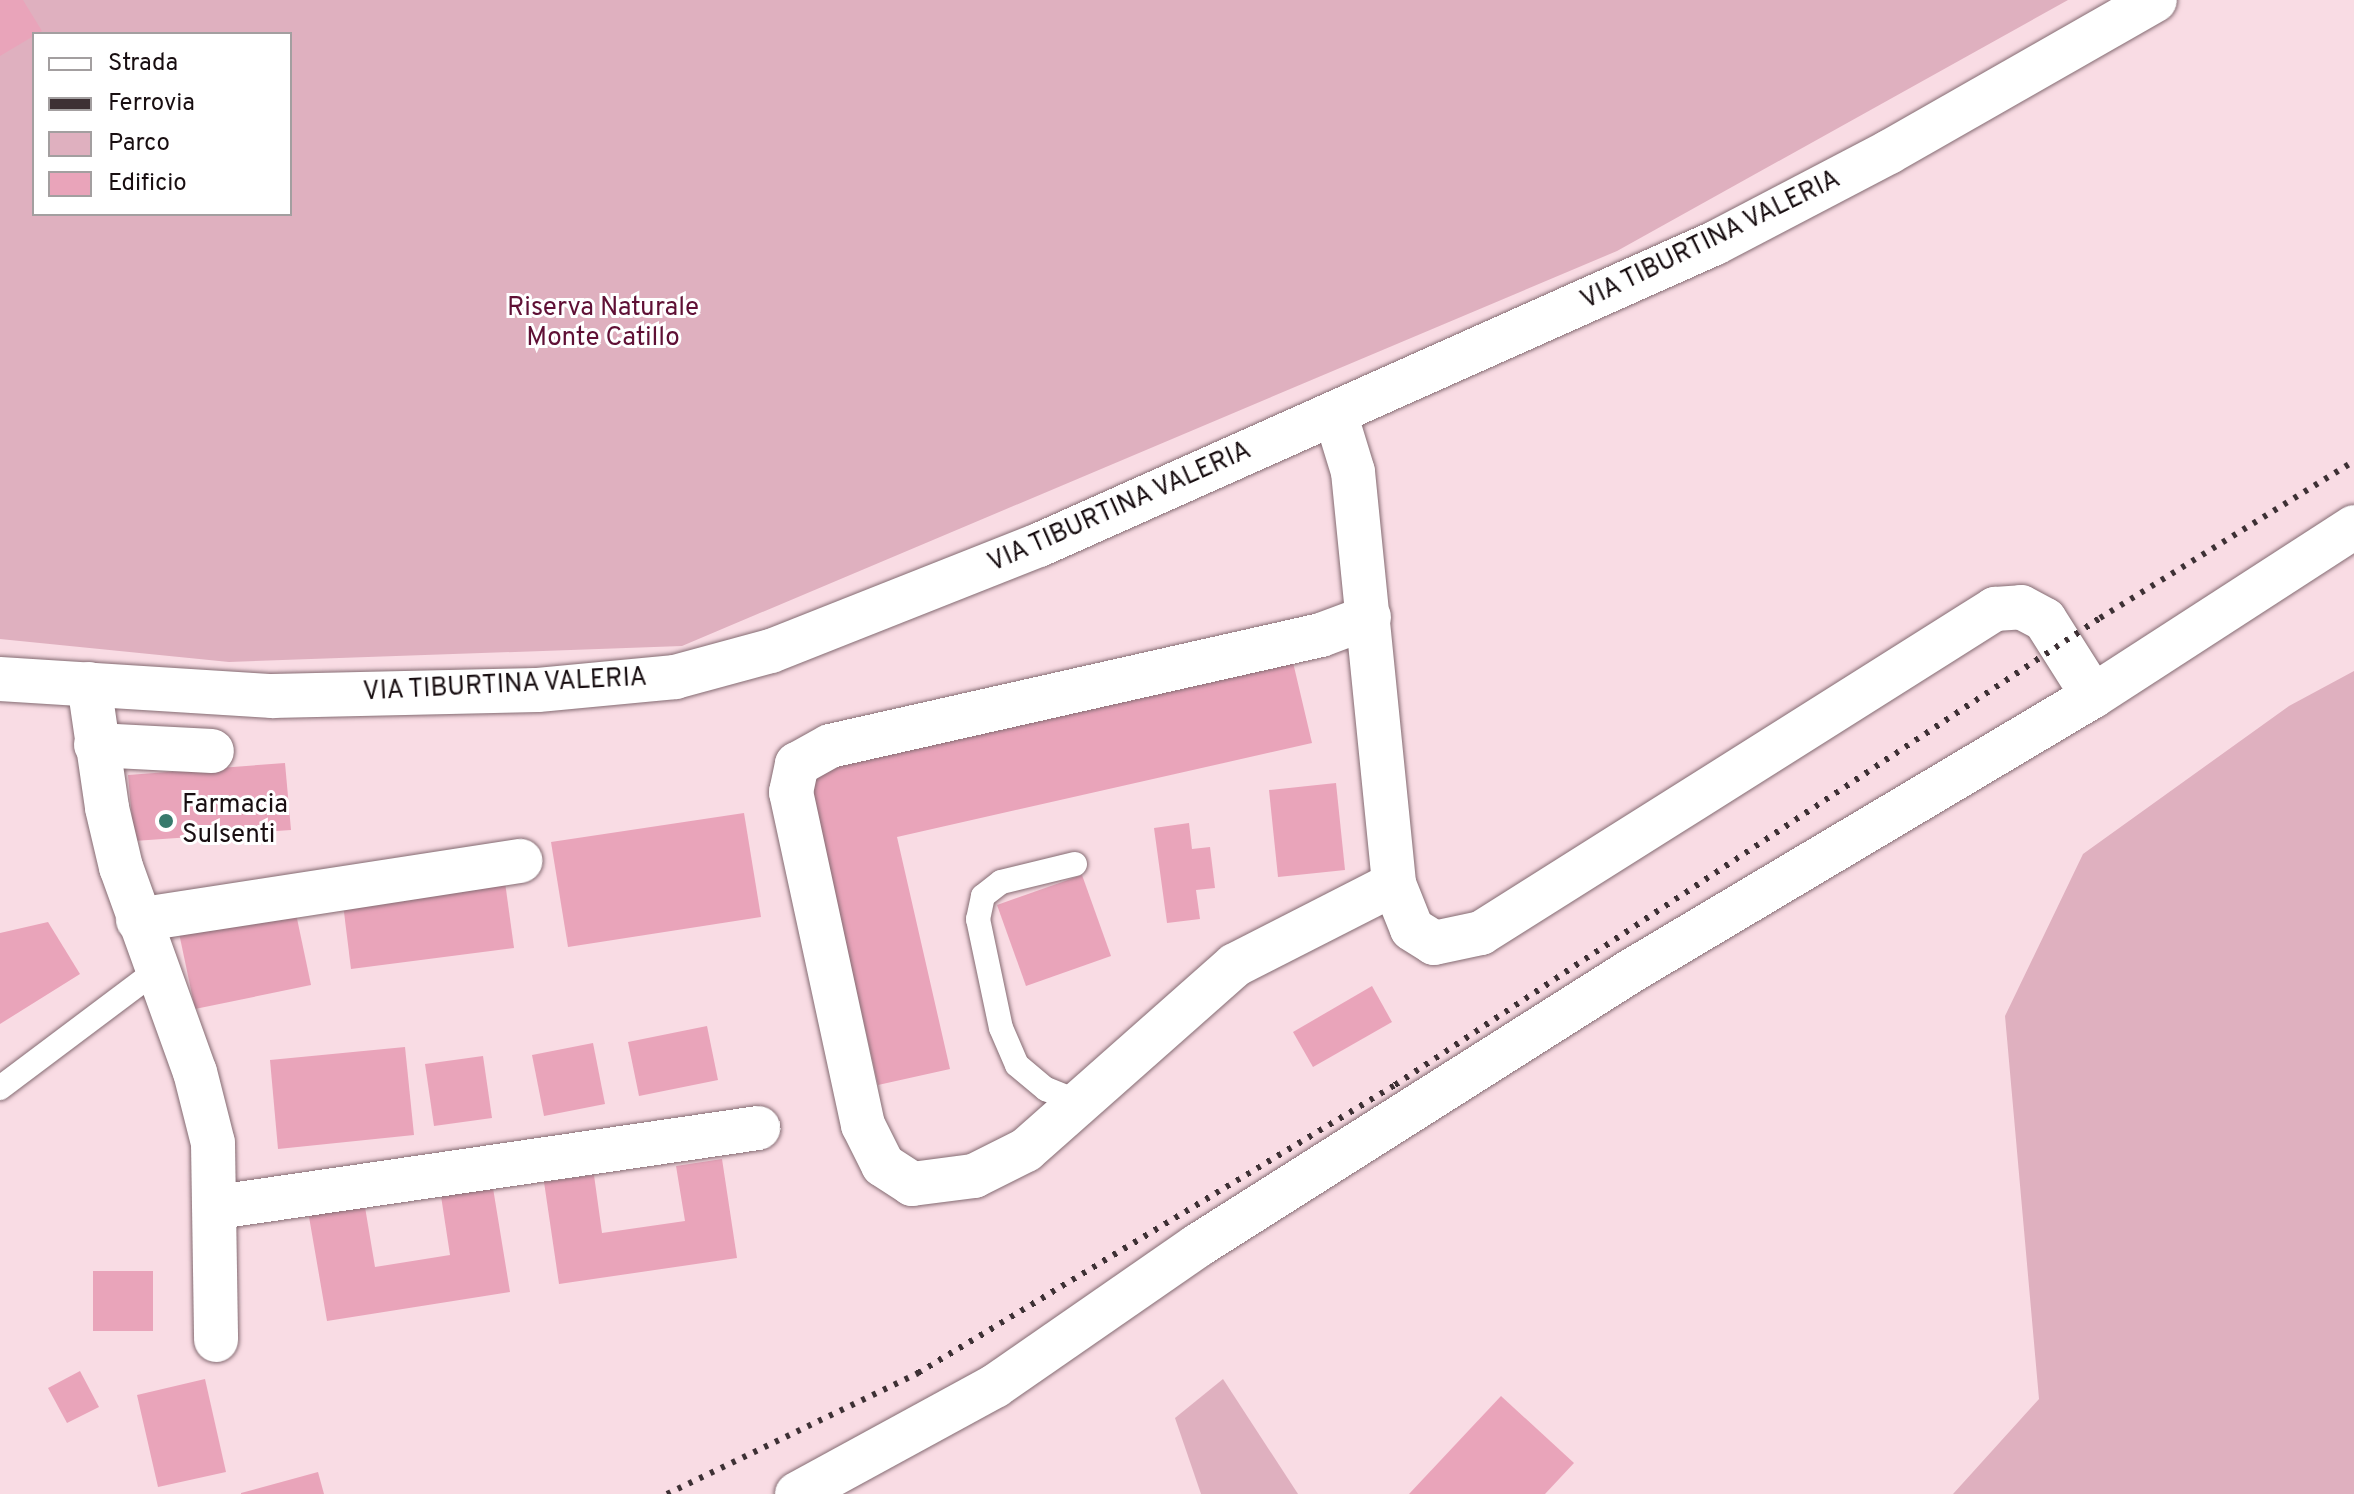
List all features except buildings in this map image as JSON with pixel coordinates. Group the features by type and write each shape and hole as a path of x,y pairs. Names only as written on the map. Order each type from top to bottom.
{"street":[{"name":"VIA TIBURTINA VALERIA","path":"0,679 272,696 523,691 626,684 710,669 795,643 1039,545 1771,216 2155,0"},
{"path":"1335,413 1353,472 1394,884 1405,917 1423,938 1448,944 1481,933 1995,609 2021,607 2045,620 2093,696"},
{"path":"797,1494 995,1386 1197,1246 1631,971 2093,696 2354,527"},
{"path":"1369,617 1321,635 830,746 797,764 791,792 863,1125 883,1165 912,1184 974,1176 1026,1150 1081,1103 1190,1000 1235,965 1394,884"},
{"path":"89,684 96,745 112,829 138,920 205,1106 218,1207 216,1340"},
{"path":"96,745 212,751"},
{"path":"138,920 520,861"},
{"path":"218,1207 758,1128"}],"lane":[{"path":"1075,864 1001,882 983,896 978,919 1001,1028 1017,1065 1046,1089 1081,1103"},
{"path":"0,1088 156,971"}],"green space":[{"name":"Riserva Naturale Monte Catillo","path":"0,0 2068,0 1617,251 682,646 229,662 0,639"},
{"path":"2354,671 2354,1494 1953,1494 2039,1399 2005,1016 2083,854 2289,706"},
{"path":"1223,1379 1298,1494 1201,1494 1175,1418"}],"railway":[{"path":"667,1494 918,1373 1395,1085 2100,618 2354,461"}],"place":[{"name":"Farmacia Sulsenti","path":"166,821"}]}
